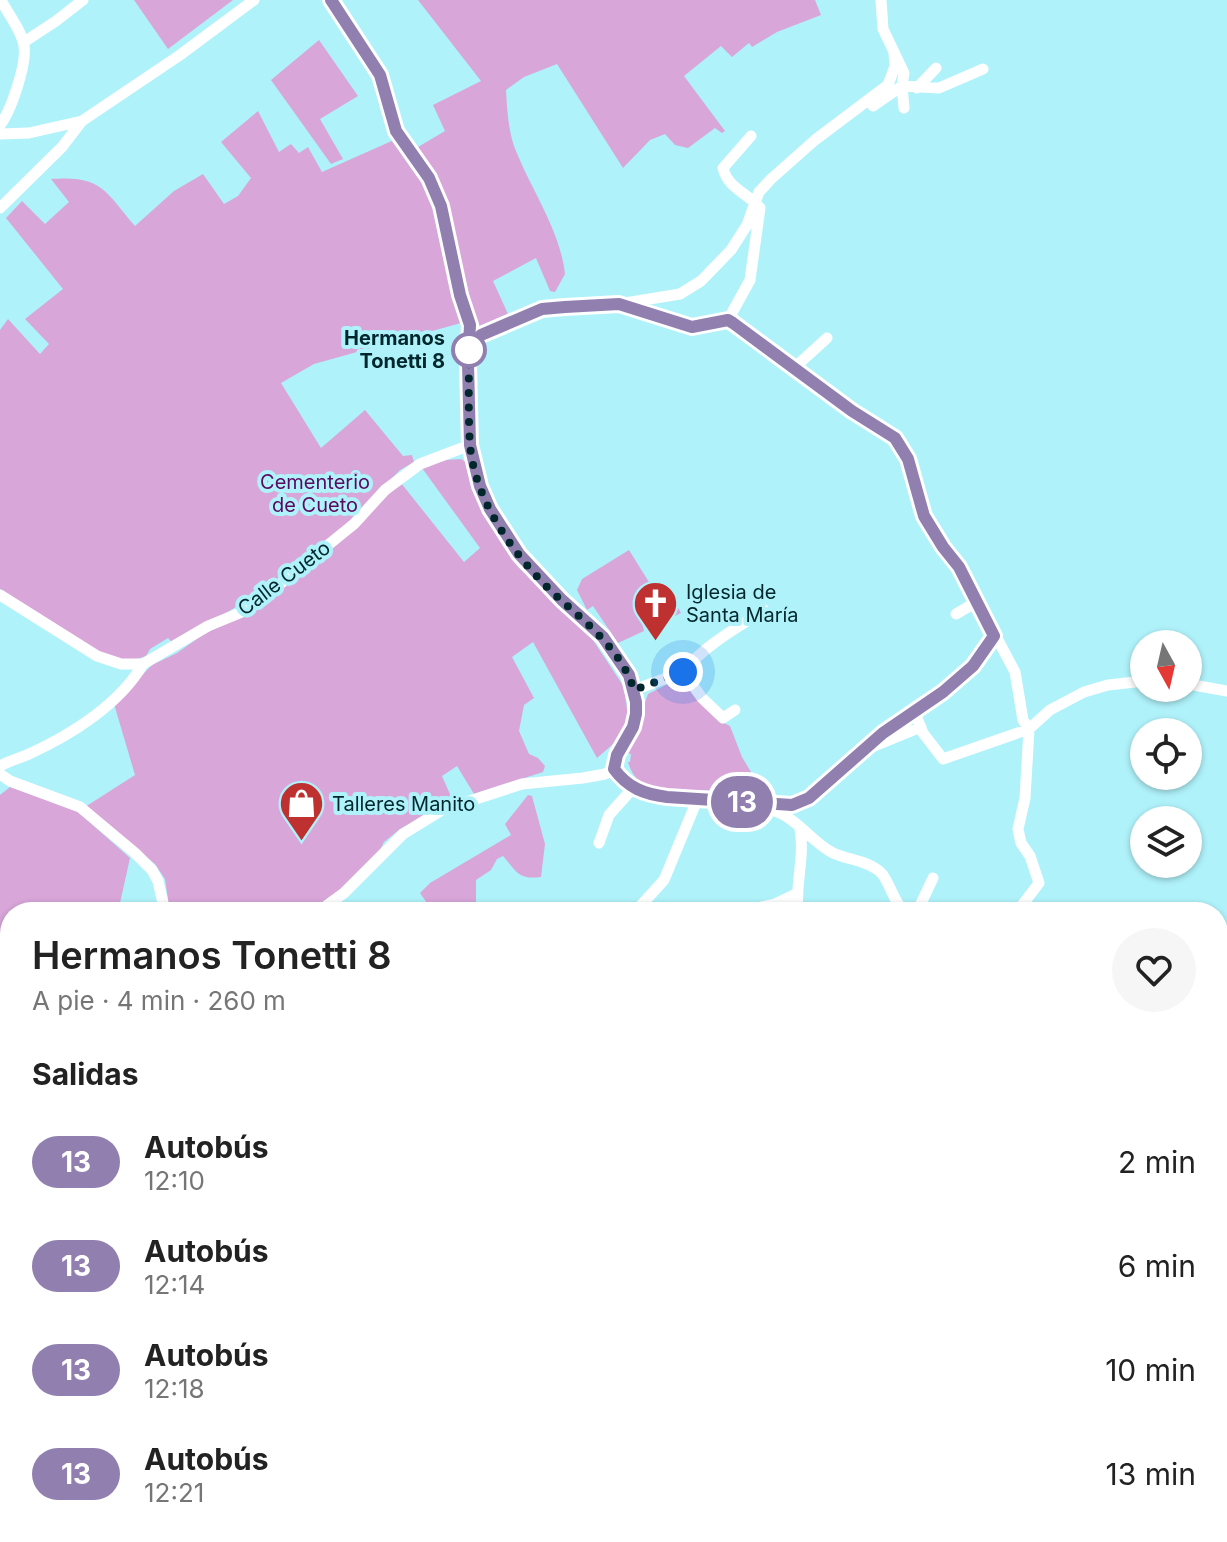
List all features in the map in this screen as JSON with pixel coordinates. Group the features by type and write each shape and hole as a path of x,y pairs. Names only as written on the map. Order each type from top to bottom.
{"street":[{"path":"0,125 21,72 25,51 24,42 1,0"},
{"path":"24,42 83,0"},
{"path":"0,208 62,147 82,121 180,55 254,0"},
{"path":"331,0 380,75 396,131 429,178 441,206 460,295 470,325 470,445 480,486 503,531 544,583 603,637 629,675 636,702 633,727 617,755 614,769 623,781 633,788 667,797 792,805 809,798 883,733 915,713 973,666 994,636"},
{"path":"881,0 883,29 904,73 904,108"},
{"path":"470,338 542,309 619,304 689,290 731,250 747,225 755,202 771,179 888,85 895,66 894,53"},
{"path":"917,88 936,68"},
{"path":"840,122 876,104 902,86 939,88 983,69"},
{"path":"0,134 29,133 82,121"},
{"path":"728,320 750,280 760,208 733,186 723,173 726,164 751,136"},
{"path":"619,304 692,327 728,320 793,369 895,438 908,459 924,516 959,567 1015,672 1023,720 1029,729 1025,798 1018,829 1039,883 1025,902"},
{"path":"793,369 827,338"},
{"name":"Calle Cueto","path":"0,766 84,723 132,682 143,664 208,626 247,610 354,524 385,490 420,464 470,445"},
{"path":"0,595 97,656 121,664 143,664"},
{"path":"956,614 978,601"},
{"path":"634,690 683,672 695,657 716,640 764,610"},
{"path":"683,672 702,698 723,718 735,710"},
{"path":"915,713 943,759 1029,729 1050,710 1084,692 1130,683"},
{"path":"1202,687 1227,691"},
{"path":"861,751 921,727"},
{"path":"332,902 403,834 442,810 522,784 583,778 614,769"},
{"path":"0,774 10,781 80,807 135,853 158,881 163,902"},
{"path":"599,843 609,815 633,788"},
{"path":"644,902 664,880 698,798"},
{"path":"758,804 788,817 816,843 874,868 882,874 896,902"},
{"path":"797,902 803,861 800,829"},
{"path":"922,902 933,878"},
{"path":"783,902 796,894"}],"green space":[{"path":"134,0 233,0 168,49"},
{"path":"418,0 815,0 821,15 777,32 752,47 749,43 732,57 721,46 684,76 725,131 722,133 715,128 688,148 675,145 665,134 650,140 623,168 557,64 524,77 506,90 514,146 551,225 565,274 555,292 550,291 536,258 493,281 508,314 480,326 473,312 449,209 437,175 418,147 445,131 433,105 481,81"},
{"path":"319,40 358,96 320,119 343,159 331,164 271,80"},
{"name":"Cementerio de Cueto","path":"258,111 279,152 291,144 299,153 308,147 322,172 394,140 421,176 438,215 461,323 314,364 281,383 321,448 365,410 403,456 412,455 414,462 400,470 351,520 278,582 174,644 168,638 150,649 146,656 134,660 109,658 0,589 0,330 8,319 40,354 49,344 25,319 63,289 6,218 22,201 45,224 69,202 51,179 81,180 101,188 135,226 174,191 203,174 224,204 238,196 251,178 221,142"},
{"path":"461,459 469,464 488,519 518,567 585,628 624,687 629,724 620,738 597,758 533,642 512,657 534,698 524,705 519,731 529,754 545,766 543,772 474,794 457,766 442,776 453,801 400,829 384,842 376,858 325,902 168,902 165,879 155,864 85,807 135,775 114,704 152,665 177,653 204,634 265,604 401,483 464,562 480,548 422,468"},
{"path":"629,550 662,603 673,599 681,613 653,627 651,623 643,627 644,631 618,643 593,606 587,610 577,590 582,579"},
{"path":"682,677 718,720 730,726 764,798 715,791 667,790 648,786 633,773 628,762 631,754 627,753 648,694"},
{"path":"10,787 77,811 130,858 120,902 0,902 0,795"},
{"path":"528,795 532,796 545,844 541,877 523,876 503,856 497,859 491,870 476,880 476,902 426,902 420,893 430,883 511,835 505,824"}],"bus line":[{"name":"13","path":"331,0 380,75 396,131 429,178 441,206 460,295 470,325 470,445 480,486 490,509 519,554 544,583 603,637 629,675 636,714 633,727 617,755 614,769 623,781 649,795 792,805 809,798 883,733 943,692 973,666 994,636 959,567 924,516 908,459 895,438 852,411 728,320 692,327 619,304 592,305 542,309 481,335"}],"place":[{"name":"Hermanos Tonetti 8","path":"469,350"},
{"name":"Iglesia de Santa María","path":"655,643"},
{"name":"Talleres Manito","path":"301,843"}],"route":[{"path":"469,350 470,445 480,486 503,531 544,583 603,637 629,675 634,690 683,672"}]}
